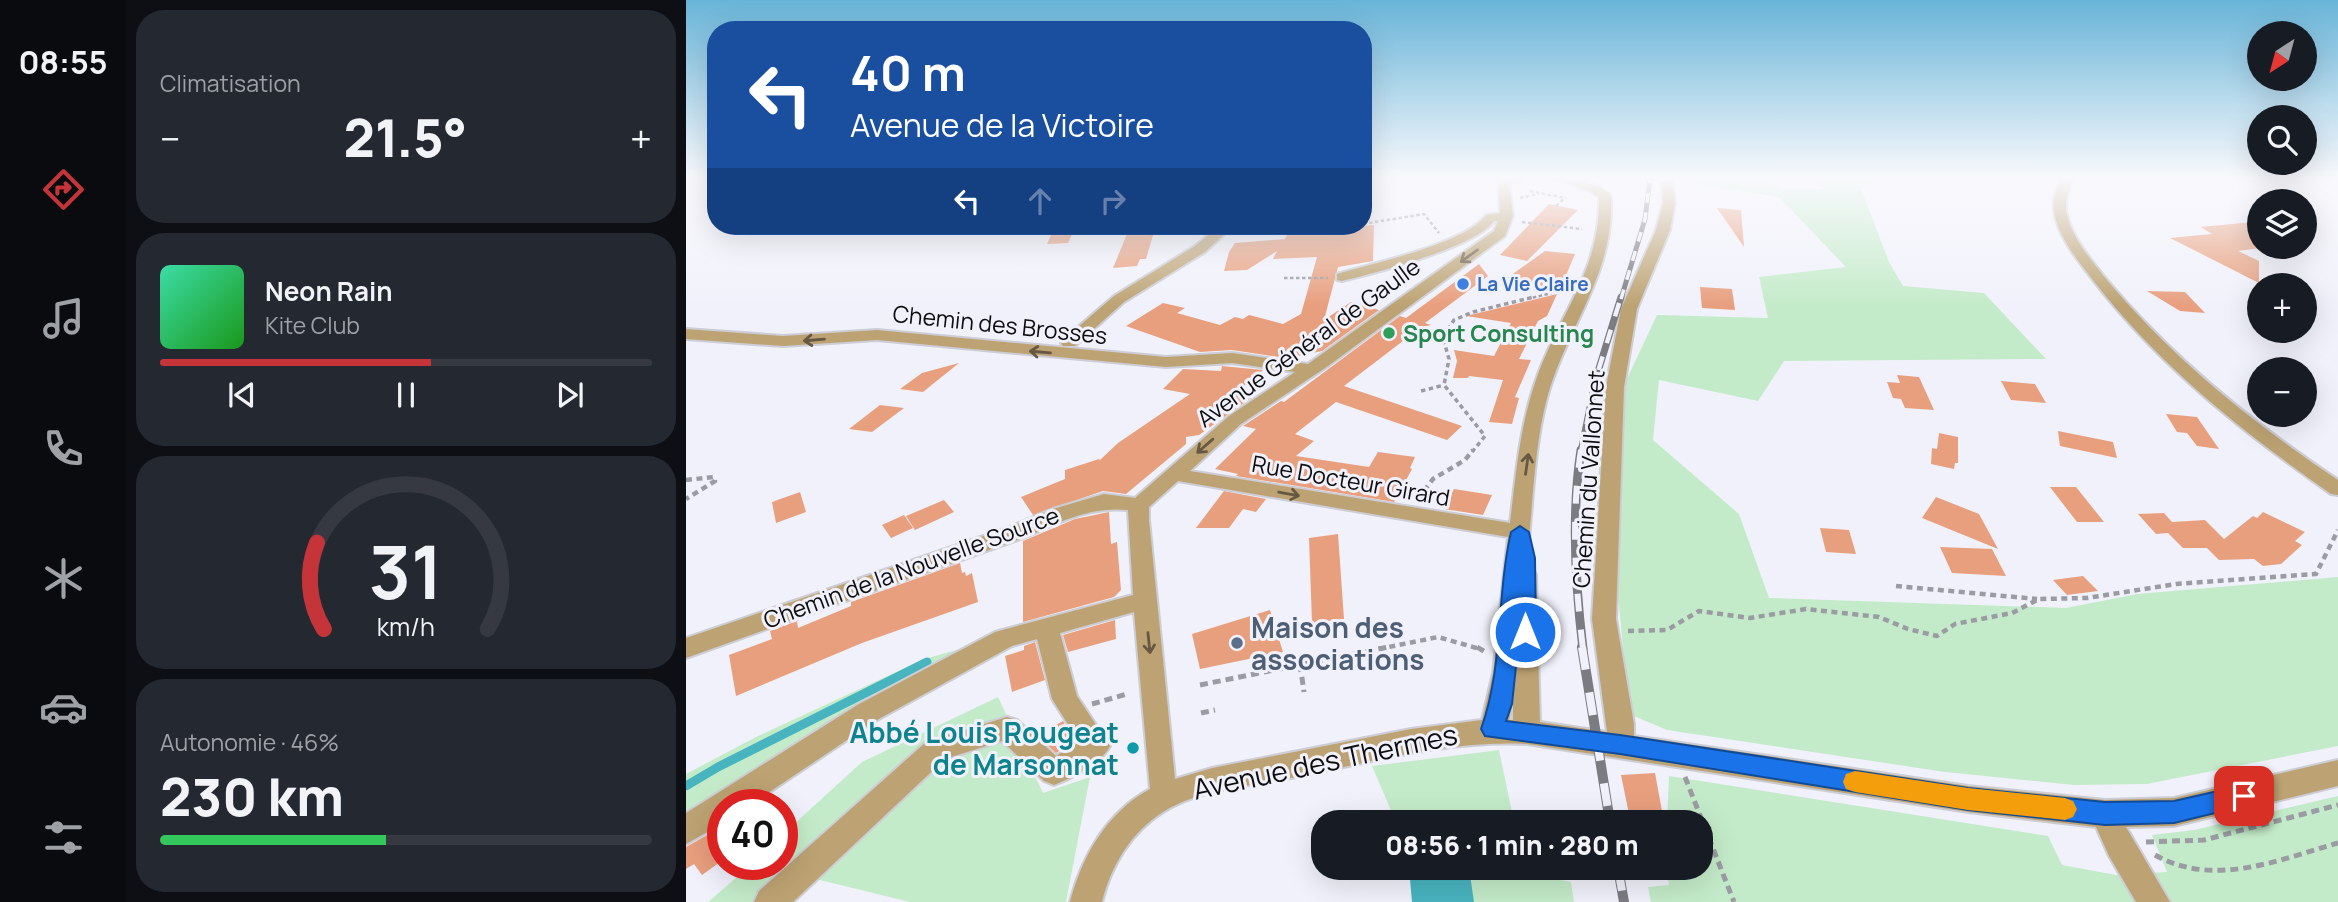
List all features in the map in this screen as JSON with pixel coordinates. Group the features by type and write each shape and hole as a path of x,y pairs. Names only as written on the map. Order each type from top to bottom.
{"street":[{"path":"1342,277 1461,240 1483,228 1488,221"},
{"name":"Avenue Général de Gaulle","path":"1139,505 1235,420 1488,242 1510,221"},
{"path":"1493,729 1504,686 1515,556 1526,466 1539,395 1586,286 1606,229 1606,221"},
{"name":"Chemin du Vallonnet","path":"1620,745 1621,724 1606,631 1610,452 1615,387 1629,309 1665,221"},
{"path":"2063,221 2078,250 2120,307 2186,375 2247,425 2338,489"},
{"path":"1069,343 1119,299 1200,249 1217,235"},
{"name":"Chemin des Brosses","path":"686,334 783,341 877,335 1166,362 1232,358 1310,369"},
{"name":"Rue Docteur Girard","path":"1173,474 1520,532"},
{"name":"Chemin de la Nouvelle Source","path":"686,648 1015,533 1060,513 1104,501 1139,505"},
{"path":"1086,902 1088,890 1109,846 1133,818 1166,795 1161,780 1138,520 1139,505"},
{"path":"1520,532 1525,558 1527,732"},
{"path":"750,789 868,712 1004,639 1145,600"},
{"path":"769,902 936,750 1007,728 1055,772 1096,746 1065,699 1046,626"},
{"name":"Avenue des Thermes","path":"1166,795 1441,734 1493,729 1620,745 1968,799 2105,814 2174,812 2338,773"},
{"path":"2105,814 2120,846 2154,902"},
{"path":"686,830 707,817"}],"path":[{"path":"1429,221 1441,236"},
{"path":"1534,221 1582,229"},
{"path":"1284,278 1342,277"},
{"path":"1416,501 1433,479 1465,460 1485,436 1444,385 1449,359 1443,338 1454,320 1473,312 1552,293"},
{"path":"1421,391 1444,385"},
{"path":"686,480 714,477 715,481 686,499"},
{"path":"1896,586 2039,599 2087,598 2176,584 2316,573 2338,530"},
{"path":"1606,631 1667,630 1699,611 1750,618 1806,609 1879,617 1908,629 1937,636 1955,624 2012,613 2039,599"},
{"path":"1200,685 1438,637 1474,645 1485,652"},
{"path":"1300,664 1304,692"},
{"path":"1072,710 1127,694"},
{"path":"1200,713 1215,710"},
{"path":"1684,774 1734,902"},
{"path":"2150,843 2204,840 2338,805"},
{"path":"2166,863 2201,873 2233,870 2338,843"}],"green space":[{"path":"1802,221 1873,221 1889,262 1903,286 1984,293 2046,359 1784,361 1758,401 1659,380 1653,440 1739,514 1769,598 2066,608 2137,594 2338,577 2338,746 2147,784 2074,785 1945,772 1667,730 1629,714 1617,584 1624,385 1657,315 1768,318 1759,277 1846,267"},
{"path":"985,642 744,789 707,789 707,811 686,824 686,774 756,737 924,659"},
{"path":"998,697 1043,793 1090,777 1066,902 910,902 798,875 798,820 862,762"},
{"path":"1499,750 1512,810 1391,810 1372,766"},
{"path":"1669,776 2048,836 2062,865 2116,875 2167,872 2152,835 2194,830 2338,796 2338,902 1651,902 1648,887 1669,885 1668,880 1713,880 1713,810 1668,810"},
{"path":"734,880 783,880 758,902 708,902"},
{"path":"1419,880 1561,880 1571,882 1574,902 1428,902"}],"building":[{"path":"1533,221 1567,221 1527,261 1500,255"},
{"path":"1726,221 1742,221 1744,247"},
{"path":"2247,223 2247,250 2238,251 2247,255 2247,259 2259,261 2259,273 2247,273 2247,277 2170,238 2212,234 2201,227"},
{"path":"1372,225 1373,261 1338,267 1324,320 1351,302 1379,310 1322,351 1298,356 1285,353 1279,357 1232,350 1200,352 1126,326 1163,303 1185,308 1177,313 1220,325 1235,317 1243,319 1249,315 1283,324 1301,314 1317,257 1273,259 1277,251 1247,270 1224,271 1229,252 1235,243 1285,239 1287,235 1372,235"},
{"path":"1051,235 1072,235 1068,243 1047,244"},
{"path":"1127,235 1153,235 1146,259 1140,259 1137,266 1113,268"},
{"path":"1545,251 1575,254 1559,292 1507,278"},
{"path":"1479,264 1488,276 1425,323 1431,325 1420,328 1344,386 1462,426 1447,440 1336,402 1295,434 1314,441 1296,456 1369,467 1378,452 1415,457 1410,468 1412,469 1394,502 1236,476 1238,474 1215,469 1256,429 1243,426 1281,401 1284,402 1400,316 1406,318"},
{"path":"1700,287 1732,289 1735,310 1702,308"},
{"path":"2147,291 2185,292 2205,313 2180,311"},
{"path":"1557,294 1547,316 1538,321 1519,359 1531,360 1515,397 1519,398 1512,424 1489,422 1503,380 1469,376 1453,378 1457,361 1454,350 1494,356 1511,323 1466,316"},
{"path":"959,363 923,392 900,389 922,373"},
{"path":"1222,366 1263,370 1234,394 1251,398 1199,435 1186,437 1186,444 1126,494 1103,491 1033,515 1021,497 1065,479 1065,470 1100,460 1118,443 1190,394 1163,389 1183,369 1221,371"},
{"path":"1897,375 1919,377 1934,410 1905,408 1901,399 1893,398 1887,382 1900,383"},
{"path":"2001,381 2035,384 2046,403 2011,400"},
{"path":"880,405 904,408 872,432 849,429"},
{"path":"2166,414 2197,417 2219,449 2197,446 2187,433 2177,432"},
{"path":"2058,431 2113,442 2117,458 2060,446"},
{"path":"1939,433 1958,437 1958,463 1955,463 1954,469 1931,464 1932,448 1937,449"},
{"path":"2050,487 2076,487 2104,522 2077,522"},
{"path":"1454,489 1492,495 1483,515 1444,509"},
{"path":"1224,491 1266,499 1256,512 1243,509 1229,528 1196,528"},
{"path":"800,492 806,512 776,523 772,502"},
{"path":"1936,497 1979,514 1998,549 1922,518"},
{"path":"944,500 954,512 915,530 906,516"},
{"path":"1109,512 1111,544 1117,542 1121,590 1114,597 1023,622 1023,541 1075,519"},
{"path":"2263,512 2305,532 2295,541 2302,545 2281,564 2263,566 2254,559 2219,560 2207,548 2183,548 2168,533 2156,534 2138,514 2164,513 2172,522 2205,520 2224,539 2253,516 2257,518"},
{"path":"904,515 913,528 891,538 882,525"},
{"path":"1820,528 1849,530 1856,554 1826,552"},
{"path":"1338,534 1344,619 1312,623 1309,538"},
{"path":"1940,547 1992,549 2006,576 1952,573"},
{"path":"960,563 962,573 965,572 966,576 972,573 978,602 862,643 736,696 729,655 772,639 770,631 797,621 798,628 851,606 851,602"},
{"path":"2083,576 2098,591 2067,595 2053,580"},
{"name":"Maison des associations","path":"1270,610 1283,652 1200,669 1192,634"},
{"path":"1115,620 1116,639 1068,652 1063,635"},
{"path":"1035,642 1045,680 1012,692 1005,656 1024,650 1024,646"},
{"path":"1063,721 1075,741 1056,753 1045,743 1053,738 1049,729"},
{"path":"1655,773 1662,810 1628,810 1621,775"},
{"path":"707,835 707,871 702,875 694,864 686,869 686,847"}],"waterway":[{"path":"686,786 718,767 927,662"},
{"path":"1440,880 1443,902"}],"railway":[{"path":"1621,299 1644,221"},
{"path":"1581,452 1596,378 1621,297"},
{"path":"1581,450 1575,549 1583,649"},
{"path":"1582,647 1608,810"},
{"path":"1620,880 1624,902"}],"slow traffic":[{"path":"1855,782 1968,799 2065,809"}],"place":[{"name":"La Vie Claire","path":"1463,284"},
{"name":"Sport Consulting","path":"1389,333"},
{"name":"Maison des associations","path":"1237,643"},
{"name":"Abbé Louis Rougeat de Marsonnat","path":"1133,748"}],"route":[{"path":"1525,632 1525,558 1520,532 1515,556 1508,655 1501,704 1493,729 1620,745 1968,799 2105,814 2174,812 2244,796"}]}
